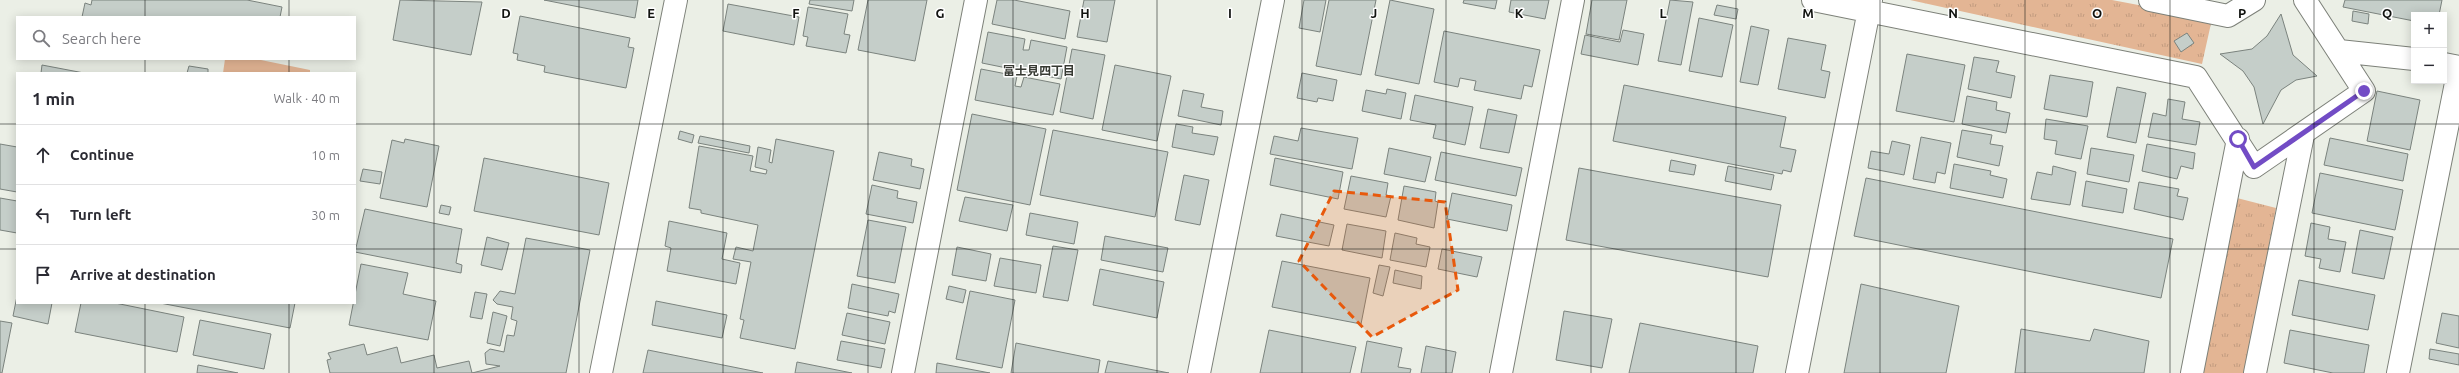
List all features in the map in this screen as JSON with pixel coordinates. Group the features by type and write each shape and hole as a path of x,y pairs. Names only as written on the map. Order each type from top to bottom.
{"street":[{"path":"601,373 676,0"},
{"path":"903,373 976,0"},
{"path":"1200,373 1274,0"},
{"path":"1501,373 1573,0"},
{"path":"1813,0 1870,6 2196,77 2238,139 2254,167 2303,136 2364,91 2305,0"},
{"path":"2164,1 2228,16 2254,0"},
{"path":"1797,373 1870,6"},
{"path":"2339,51 2411,59"},
{"path":"2398,373 2459,67 2447,65"},
{"path":"2255,373 2303,136"},
{"path":"2192,373 2238,139"}],"highlighted area":[{"path":"1334,191 1445,202 1458,290 1372,337 1299,261"}],"green space":[{"path":"1910,0 2112,0 2212,19 2202,64"},
{"path":"225,60 261,60 310,70 310,72 223,72"},
{"path":"2237,198 2276,208 2245,373 2203,373"}],"building":[{"path":"92,0 247,0 282,7 280,16 82,16 85,3 91,5"},
{"path":"400,0 482,2 471,55 393,40"},
{"path":"544,0 638,0 635,18"},
{"path":"810,0 854,0 852,11 809,4"},
{"path":"868,0 927,0 915,61 858,50"},
{"path":"997,0 1014,0 1070,11 1065,39 992,24"},
{"path":"1084,0 1115,0 1107,42 1077,37"},
{"path":"1304,0 1326,0 1320,32 1299,28"},
{"path":"1329,0 1376,0 1361,75 1316,66"},
{"path":"1390,0 1434,9 1419,84 1375,75"},
{"path":"1464,0 1497,0 1495,9 1463,3"},
{"path":"1511,0 1549,0 1545,19 1509,12"},
{"path":"1592,0 1627,0 1619,40 1586,34"},
{"path":"1670,0 1693,2 1681,65 1658,61"},
{"path":"2345,0 2442,0 2440,12 2411,12 2411,20 2343,7"},
{"path":"728,4 799,17 794,45 723,31"},
{"path":"1717,5 1738,9 1736,19 1714,15"},
{"path":"808,7 848,14 844,34 850,35 846,53 806,46 808,37 803,36"},
{"path":"2353,11 2369,14 2368,24 2352,21"},
{"path":"2281,14 2293,55 2317,76 2296,80 2281,90 2263,124 2254,87 2243,71 2220,54 2252,49 2267,36"},
{"path":"520,16 630,38 628,47 634,48 626,88 544,72 545,66 517,60 518,54 513,53"},
{"path":"1699,18 1733,25 1722,77 1689,71"},
{"path":"1751,26 1769,30 1758,85 1740,82"},
{"path":"1623,30 1644,34 1638,65 1581,54 1585,35 1620,42"},
{"path":"1444,31 1540,50 1532,87 1524,85 1521,99 1474,90 1476,81 1460,78 1458,87 1434,82"},
{"path":"988,32 1025,39 1023,50 1029,50 1031,40 1067,47 1061,79 982,63"},
{"path":"2187,33 2194,43 2181,52 2174,41"},
{"path":"1788,38 1826,45 1821,70 1830,72 1825,98 1778,89"},
{"path":"1072,49 1105,55 1093,119 1060,112"},
{"path":"1907,54 1965,65 1954,122 1896,111"},
{"path":"1974,57 1999,61 1996,72 2015,76 2011,98 1968,89"},
{"path":"42,65 79,72 41,72"},
{"path":"1115,65 1171,76 1157,141 1102,130"},
{"path":"189,66 208,69 208,72 187,72"},
{"path":"981,69 1017,76 1015,86 1021,87 1024,77 1060,84 1053,115 975,100"},
{"path":"1302,73 1337,80 1333,101 1318,98 1317,102 1297,98"},
{"path":"2050,75 2093,82 2087,117 2044,109"},
{"path":"1624,85 1786,117 1780,147 1796,150 1791,172 1783,170 1782,174 1613,141"},
{"path":"2117,87 2146,93 2136,143 2107,137"},
{"path":"1387,89 1406,93 1401,119 1362,111 1366,90 1386,94"},
{"path":"1183,90 1204,94 1201,107 1223,111 1221,125 1178,116"},
{"path":"2377,91 2420,100 2410,150 2367,141"},
{"path":"1415,95 1473,107 1465,145 1433,138 1436,125 1410,120"},
{"path":"1967,96 1997,102 1996,110 2010,113 2006,133 1962,124"},
{"path":"2168,99 2185,102 2182,119 2200,122 2196,145 2148,137 2153,113 2166,116"},
{"path":"1488,109 1517,115 1509,153 1480,148"},
{"path":"972,114 1046,129 1030,205 957,190"},
{"path":"2046,119 2088,126 2081,159 2055,154 2057,141 2044,139"},
{"path":"1176,124 1193,127 1192,133 1218,137 1214,155 1172,147"},
{"path":"1301,128 1358,138 1352,169 1270,154 1274,136 1298,141"},
{"path":"1053,130 1168,152 1155,217 1040,195"},
{"path":"1962,130 1992,135 1990,144 2003,146 1999,166 1957,157"},
{"path":"680,131 694,135 692,143 678,139"},
{"path":"700,136 750,146 749,153 698,143"},
{"path":"1921,137 1951,143 1945,174 1937,172 1935,183 1913,179"},
{"path":"2330,138 2408,154 2403,181 2324,165"},
{"path":"405,139 439,146 427,207 380,198 392,140 404,143"},
{"path":"776,139 834,151 795,349 740,338 744,320 740,319 751,262 733,259 736,247 753,251 758,225 701,213 701,210 689,208 699,146 753,156 750,171 766,174 767,170 755,167 758,147 771,150 769,162 772,163"},
{"path":"1892,141 1910,145 1904,175 1868,168 1871,151 1889,154"},
{"path":"0,144 16,147 16,192 0,189"},
{"path":"2147,144 2195,153 2193,169 2181,166 2177,179 2142,171"},
{"path":"1389,148 1431,157 1425,182 1384,174"},
{"path":"2091,148 2134,155 2129,182 2087,174"},
{"path":"879,152 912,159 911,166 924,169 920,189 873,180"},
{"path":"1441,152 1522,168 1516,196 1435,180"},
{"path":"484,158 609,183 599,235 474,211"},
{"path":"1275,158 1343,172 1338,199 1270,185"},
{"path":"1671,160 1696,165 1694,175 1669,171"},
{"path":"1954,164 1991,171 1990,175 2007,179 2003,198 1950,188"},
{"path":"1728,166 1774,175 1771,190 1725,181"},
{"path":"2053,166 2076,172 2070,205 2031,199 2037,172 2052,175"},
{"path":"1579,168 1781,205 1768,277 1566,240"},
{"path":"363,169 382,172 380,184 360,181"},
{"path":"2320,173 2403,190 2395,230 2312,213"},
{"path":"1184,175 1209,180 1200,225 1175,220"},
{"path":"1351,176 1388,183 1386,195 1391,196 1386,217 1344,209"},
{"path":"1866,178 2173,239 2161,298 1854,236"},
{"path":"2086,181 2127,189 2123,213 2082,206"},
{"path":"2139,182 2179,189 2177,196 2188,198 2183,220 2134,209"},
{"path":"872,185 898,191 897,198 917,202 913,223 866,214"},
{"path":"1404,186 1436,192 1435,201 1438,202 1434,228 1398,220"},
{"path":"1452,193 1512,205 1507,231 1447,219"},
{"path":"965,197 1013,205 1007,231 959,221"},
{"path":"0,198 16,201 16,233 0,230"},
{"path":"441,205 451,207 449,215 439,213"},
{"path":"365,209 462,229 456,263 462,265 461,273 356,252"},
{"path":"1030,213 1078,222 1074,244 1026,235"},
{"path":"1281,214 1334,225 1329,246 1276,236"},
{"path":"868,220 906,227 895,283 857,276"},
{"path":"669,221 727,233 722,259 740,263 736,284 667,271 671,248 665,246"},
{"path":"2311,223 2330,227 2328,239 2346,242 2340,272 2319,268 2321,259 2305,256"},
{"path":"1347,224 1386,231 1382,258 1342,250"},
{"path":"2360,230 2393,237 2384,279 2352,273"},
{"path":"1395,233 1417,238 1416,244 1430,247 1426,267 1390,260"},
{"path":"1105,236 1168,248 1163,272 1101,260"},
{"path":"487,237 509,243 502,270 481,265"},
{"path":"526,238 590,250 566,373 472,373 500,366 486,364 485,353 490,349 504,352 507,335 514,336 517,321 511,319 513,307 497,304 493,300 500,291 515,294"},
{"path":"1053,246 1078,250 1068,301 1043,297"},
{"path":"957,247 991,254 986,281 952,275"},
{"path":"1442,249 1482,257 1477,277 1438,269"},
{"path":"1000,258 1041,265 1036,293 994,286"},
{"path":"1282,261 1370,278 1361,324 1272,307"},
{"path":"361,264 408,273 403,294 436,301 428,340 349,325 353,304 356,304 356,289"},
{"path":"1379,265 1390,267 1383,296 1373,293"},
{"path":"1100,269 1164,282 1157,318 1093,305"},
{"path":"1395,270 1422,276 1421,289 1393,283"},
{"path":"2299,280 2375,295 2368,330 2292,315"},
{"path":"852,284 899,294 895,313 889,311 888,316 848,308"},
{"path":"1861,284 1959,306 1946,373 1844,373"},
{"path":"949,286 966,290 963,303 946,299"},
{"path":"970,291 1015,300 1002,368 956,359"},
{"path":"475,292 487,294 482,319 470,317"},
{"path":"16,301 16,304 52,304 48,324 13,316"},
{"path":"656,301 727,315 722,338 652,325"},
{"path":"81,304 120,304 184,317 177,352 75,332"},
{"path":"165,304 295,304 290,328"},
{"path":"1564,311 1612,319 1602,368 1556,360"},
{"path":"493,312 507,316 500,346 487,343"},
{"path":"847,313 890,322 885,344 842,335"},
{"path":"2442,313 2459,316 2459,348 2436,343"},
{"path":"200,320 271,334 264,369 193,355"},
{"path":"0,321 12,323 2,373 0,373"},
{"path":"1640,323 1758,346 1753,373 1629,373"},
{"path":"2021,329 2090,341 2094,329 2149,341 2144,373 2015,373"},
{"path":"1269,330 1356,347 1350,373 1260,373"},
{"path":"2290,330 2369,345 2364,373 2333,373 2284,363"},
{"path":"841,341 885,349 881,368 837,360"},
{"path":"1367,341 1402,348 1398,367 1411,369 1410,373 1361,373"},
{"path":"1016,343 1100,360 1098,373 1011,373"},
{"path":"364,344 367,355 397,347 401,363 434,355 437,368 469,361 472,373 330,373 327,360 331,359 328,353"},
{"path":"1426,346 1456,352 1452,373 1421,373"},
{"path":"2430,349 2459,354 2459,365 2429,359"},
{"path":"648,350 763,373 643,373"},
{"path":"1108,361 1169,373 1105,373"},
{"path":"797,362 852,373 795,373"},
{"path":"937,363 990,373 936,373"},
{"path":"198,365 238,373 197,373"}],"district":[{"name":"富士見四丁目","path":"1039,71"}],"route":[{"path":"2238,139 2254,167 2303,136 2364,91"}]}
